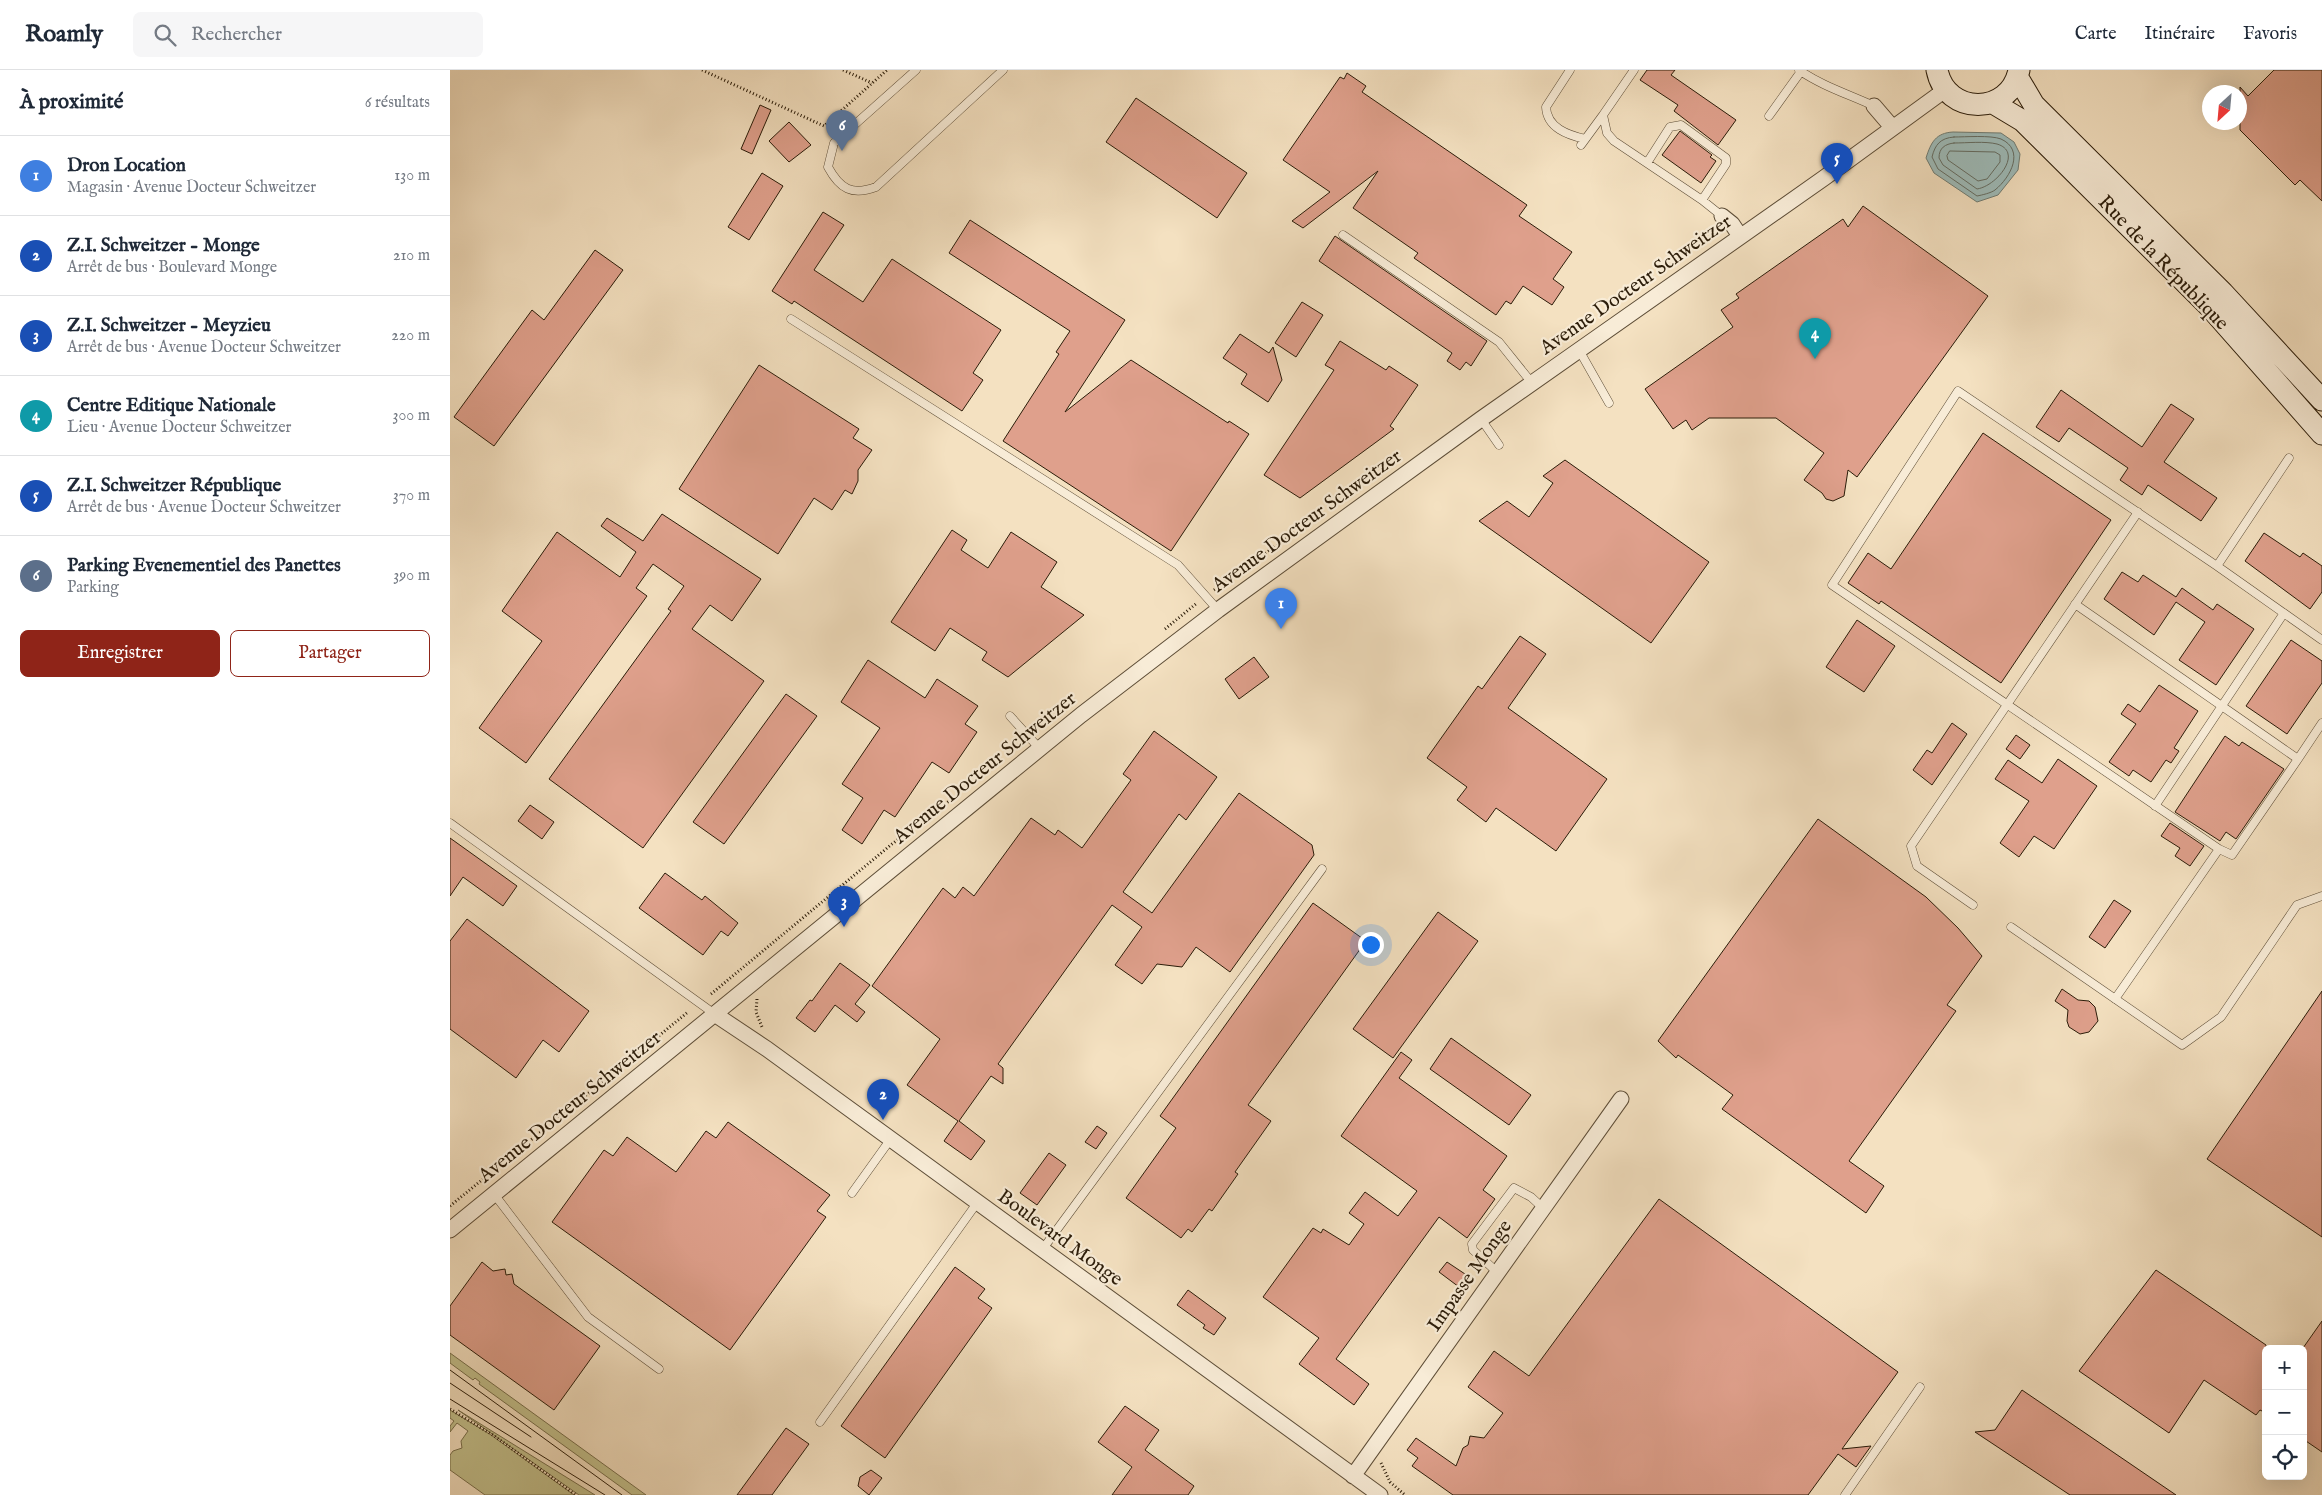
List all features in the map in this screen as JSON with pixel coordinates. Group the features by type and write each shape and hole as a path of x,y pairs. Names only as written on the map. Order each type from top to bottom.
{"main road":[{"path":"1936,70 1945,90 1954,99 1980,106 1993,103 2008,93 2019,74"},
{"name":"Rue de la République","path":"2019,74 2034,105 2222,293 2317,407 2322,434"},
{"name":"Rue de la République","path":"1993,103 2023,121 2209,306 2317,407"}],"street":[{"name":"Avenue Docteur Schweitzer","path":"450,1230 1040,749 1218,610 1481,419 1945,90"},
{"path":"1874,106 1892,128"},
{"path":"1722,216 1732,224 1740,236"},
{"name":"Boulevard Monge","path":"716,1015 1380,1495"},
{"name":"Impasse Monge","path":"1353,1476 1620,1099"}],"lane":[{"path":"916,70 834,143 828,167 834,180 846,189 862,192 876,187 1003,70"},
{"path":"1570,70 1546,107 1547,113 1550,121 1560,130 1583,142 1634,70"},
{"path":"1769,116 1801,71 1821,85 1844,92 1874,106"},
{"path":"1603,115 1607,132 1614,141 1702,200 1722,216"},
{"path":"1647,163 1670,127 1681,125 1726,158 1726,164 1702,200"},
{"path":"1343,235 1499,342 1532,383"},
{"path":"791,319 1178,565 1218,610"},
{"path":"1578,350 1609,403"},
{"path":"2322,640 2217,566 1958,390 1832,585 2155,806 2219,849 2232,855 2322,722"},
{"path":"1481,419 1498,445"},
{"path":"2217,566 2289,458"},
{"path":"1973,906 1917,866 1911,846 2138,512"},
{"path":"2075,604 2298,759"},
{"path":"2155,806 2284,613"},
{"path":"1010,716 1040,749"},
{"path":"450,823 716,1015"},
{"path":"2116,999 2219,849"},
{"path":"1042,1250 1322,869"},
{"path":"2011,927 2182,1045 2221,1017 2297,905 2322,896"},
{"path":"852,1193 890,1140"},
{"path":"1497,1272 1472,1250 1472,1244 1514,1188 1531,1196 1543,1208"},
{"path":"494,1194 588,1317 659,1369"},
{"path":"820,1422 977,1203"},
{"path":"1845,1495 1920,1388"}],"path":[{"path":"702,70 824,126 887,70"},
{"path":"843,70 872,83"},
{"path":"711,994 736,974"},
{"path":"450,1206 688,1012"},
{"path":"450,1409 493,1435 576,1495"}],"shaded area":[{"path":"450,1353 646,1495 632,1495 479,1384 480,1382 475,1378 473,1380 450,1363"},
{"path":"450,1410 491,1435 574,1495 485,1495 450,1470 450,1455 453,1451 462,1448 461,1441 468,1431 457,1423 450,1432 450,1426 454,1421 450,1418"},
{"path":"458,1410 595,1495 579,1495"}],"water":[{"path":"1953,132 2001,133 2014,142 2020,154 2018,170 1998,195 1977,202 1934,173 1926,158 1930,147 1938,136"}],"building":[{"path":"1647,70 1675,70 1671,75 1736,120 1718,145 1674,111 1678,105 1640,80"},
{"path":"2274,70 2322,70 2322,201 2300,180 2295,185 2240,130 2247,130 2247,95 2248,96"},
{"path":"1347,73 1366,86 1362,92 1527,205 1519,216 1572,252 1553,279 1564,287 1552,305 1523,286 1511,304 1506,301 1496,315 1414,258 1418,253 1353,208 1378,171 1303,228 1292,221 1330,192 1283,160 1340,77 1344,79"},
{"path":"1136,98 1247,173 1217,218 1106,142"},
{"path":"760,105 771,110 752,154 741,149"},
{"path":"789,122 811,145 789,162 769,141"},
{"path":"1680,131 1712,155 1710,157 1716,161 1701,183 1662,155"},
{"path":"762,173 783,186 749,240 728,227"},
{"path":"1863,206 1988,296 1857,477 1848,470 1844,496 1833,501 1826,499 1822,493 1804,480 1824,453 1776,418 1709,418 1692,430 1686,420 1673,429 1645,389 1733,327 1721,310 1739,298 1736,294 1843,219 1848,227"},
{"path":"823,212 844,225 814,270 863,302 892,259 1001,330 973,373 983,380 962,411 794,301 792,304 772,291"},
{"path":"970,220 1125,320 1065,412 1131,360 1228,423 1229,421 1249,434 1171,551 1003,441 1059,354 1056,352 1070,331 949,253"},
{"path":"1335,236 1487,341 1471,366 1466,362 1460,370 1447,361 1452,353 1319,261"},
{"path":"595,250 623,270 494,446 454,417 532,310 544,320"},
{"path":"1302,302 1323,315 1296,357 1275,343"},
{"path":"1240,334 1269,353 1273,347 1282,380 1268,402 1241,384 1247,374 1223,358"},
{"path":"1340,341 1386,370 1389,366 1418,385 1390,426 1394,429 1300,498 1264,475 1334,370 1325,365"},
{"path":"759,365 859,429 853,438 872,450 858,470 858,481 852,494 845,490 832,510 814,498 778,554 679,489"},
{"path":"2061,390 2142,447 2171,404 2194,419 2164,462 2217,498 2201,521 2148,485 2142,495 2120,480 2128,468 2069,428 2059,442 2036,427"},
{"path":"1983,433 2111,520 2001,683 1881,601 1879,604 1848,583 1868,553 1891,569"},
{"path":"1565,460 1709,562 1651,643 1479,521 1507,501 1529,517 1553,483 1543,476"},
{"path":"662,514 761,579 732,621 710,605 692,629 764,681 643,848 549,779 671,611 668,609 684,586 653,564 636,588 647,596 526,763 479,728 542,641 502,611 557,532 620,577 636,552 601,526 607,518 643,541"},
{"path":"952,530 967,540 961,550 988,568 1011,532 1057,562 1041,587 1084,615 1008,677 982,660 987,652 950,628 935,651 891,622"},
{"path":"2264,533 2300,557 2303,553 2322,566 2322,592 2310,609 2245,561"},
{"path":"2122,572 2138,582 2143,575 2176,597 2182,588 2213,610 2217,604 2254,629 2216,685 2179,660 2205,622 2176,602 2154,635 2104,599"},
{"path":"1857,620 1895,646 1864,692 1826,667"},
{"path":"1520,636 1546,654 1508,708 1607,779 1556,851 1496,808 1486,822 1457,800 1467,787 1427,758 1478,686 1482,689"},
{"path":"2291,640 2322,661 2322,683 2287,734 2246,706"},
{"path":"1254,657 1269,677 1239,699 1225,679"},
{"path":"868,660 925,698 937,679 978,706 965,724 977,732 949,773 932,762 895,817 884,810 862,844 842,830 863,798 842,784 880,728 841,702"},
{"path":"2159,685 2198,711 2174,748 2179,751 2171,763 2166,760 2151,782 2133,770 2129,776 2109,762 2136,724 2121,714 2128,704 2140,712"},
{"path":"786,694 817,716 724,844 693,822"},
{"path":"1952,723 1967,734 1932,785 1913,770 1927,750 1932,753"},
{"path":"1154,731 1217,777 1186,820 1179,814 1123,892 1152,913 1239,793 1312,845 1314,855 1230,972 1196,947 1182,967 1157,964 1142,984 1115,965 1142,927 1112,905 998,1064 1003,1068 1003,1084 991,1076 959,1121 985,1141 971,1160 944,1141 958,1121 907,1085 940,1039 872,986 943,888 955,898 963,887 974,896 1031,818 1055,835 1058,830 1082,848 1131,780 1123,774"},
{"path":"2016,735 2030,745 2020,759 2006,749"},
{"path":"2225,736 2239,746 2242,742 2284,769 2236,839 2226,832 2220,841 2175,812"},
{"path":"2058,759 2097,786 2054,849 2034,836 2019,857 2000,843 2029,801 1995,779 2008,760 2042,783"},
{"path":"530,805 554,822 542,839 518,821"},
{"path":"1818,819 1926,897 1958,928 1982,956 1947,1005 1956,1011 1849,1161 1884,1186 1866,1213 1722,1109 1733,1095 1678,1055 1676,1058 1658,1041"},
{"path":"2170,823 2204,846 2190,866 2175,856 2180,848 2161,836"},
{"path":"450,838 517,886 503,906 463,877 450,896"},
{"path":"665,873 702,900 705,896 738,923 728,936 721,931 703,955 639,908"},
{"path":"2114,900 2131,911 2105,948 2089,937"},
{"path":"1313,903 1366,941 1248,1105 1271,1121 1235,1172 1238,1174 1212,1211 1209,1209 1192,1232 1188,1229 1181,1238 1126,1198 1176,1128 1160,1116"},
{"path":"1438,912 1478,941 1393,1058 1353,1029"},
{"path":"467,919 589,1011 559,1052 543,1040 516,1078 450,1029 450,941"},
{"path":"840,963 870,985 855,1004 865,1012 857,1022 835,1005 815,1032 796,1018 810,1000 812,1001"},
{"path":"2062,989 2078,1000 2089,1001 2095,1007 2098,1021 2089,1032 2080,1034 2069,1027 2067,1021 2068,1010 2055,1001"},
{"path":"2322,991 2322,1237 2207,1159"},
{"path":"1451,1038 1531,1095 1509,1125 1430,1069"},
{"path":"1401,1052 1412,1060 1399,1078 1507,1156 1483,1190 1495,1199 1467,1238 1439,1217 1336,1359 1369,1384 1354,1405 1299,1364 1319,1338 1263,1297 1313,1228 1321,1233 1323,1229 1349,1245 1364,1224 1349,1213 1365,1192 1398,1216 1417,1191 1341,1136"},
{"path":"728,1122 830,1195 817,1211 826,1217 730,1350 552,1222 604,1150 613,1156 627,1137 676,1172 706,1131 716,1138"},
{"path":"1097,1126 1107,1133 1096,1149 1085,1142"},
{"path":"1049,1153 1066,1165 1037,1205 1020,1193"},
{"path":"1659,1199 1898,1372 1842,1449 1871,1446 1856,1467 1838,1454 1808,1495 1453,1495 1412,1466 1418,1458 1407,1450 1416,1438 1456,1466 1463,1448 1468,1445 1470,1436 1484,1438 1503,1413 1468,1387 1494,1351 1529,1376"},
{"path":"482,1262 493,1271 505,1269 506,1275 512,1274 514,1284 600,1346 554,1410 450,1335 450,1306"},
{"path":"1447,1262 1468,1276 1459,1287 1439,1272"},
{"path":"955,1267 985,1289 978,1298 992,1308 885,1458 841,1426"},
{"path":"2156,1270 2266,1345 2262,1345 2262,1411 2260,1410 2256,1415 2204,1380 2169,1433 2079,1371"},
{"path":"1188,1290 1226,1318 1214,1335 1203,1328 1205,1325 1177,1305"},
{"path":"2322,1321 2322,1452 2307,1442 2307,1345 2305,1345"},
{"path":"2022,1390 2176,1495 2070,1495 1975,1432 1995,1430"},
{"path":"1125,1406 1159,1430 1145,1450 1194,1486 1188,1495 1112,1495 1132,1467 1098,1442"},
{"path":"786,1428 809,1444 772,1495 737,1495"},
{"path":"871,1470 882,1478 869,1495 858,1486 860,1477"}],"tram line":[{"path":"450,1370 622,1495"},
{"path":"450,1383 531,1437"},
{"path":"450,1399 605,1495"}],"place":[{"name":"Parking Evenementiel des Panettes","path":"842,151"},
{"name":"Z.I. Schweitzer République","path":"1837,184"},
{"name":"Centre Editique Nationale","path":"1815,359"},
{"name":"Dron Location","path":"1281,629"},
{"name":"Z.I. Schweitzer - Meyzieu","path":"844,927"},
{"name":"Z.I. Schweitzer - Monge","path":"883,1120"}]}
